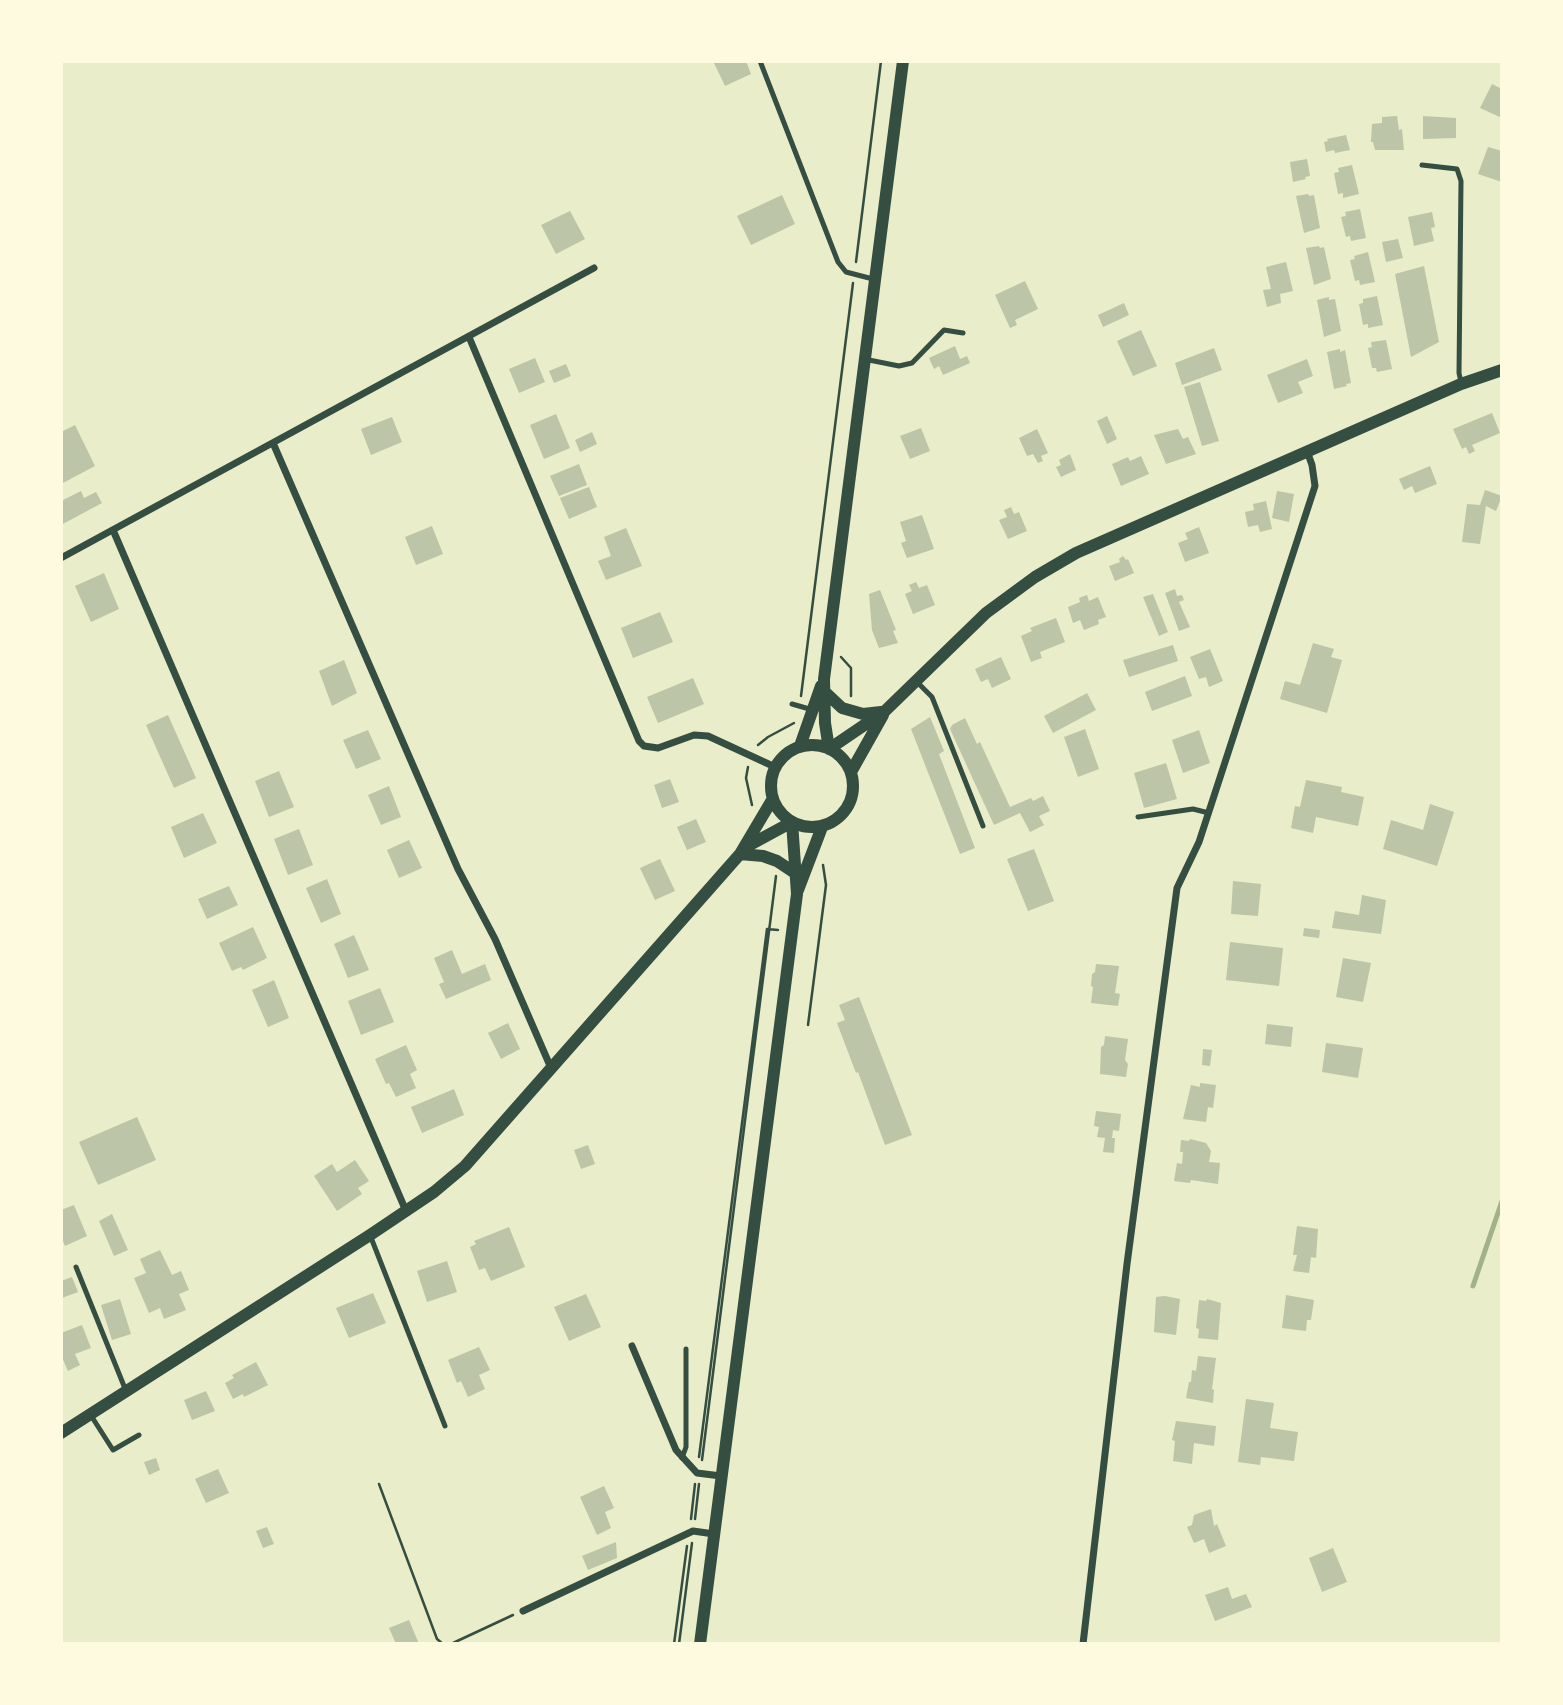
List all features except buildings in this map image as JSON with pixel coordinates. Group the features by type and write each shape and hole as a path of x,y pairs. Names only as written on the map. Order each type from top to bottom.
{"street":[{"path":"829,748 824,685 903,61"},
{"path":"61,558 594,268"},
{"path":"469,337 639,741 644,746 658,747 694,735 708,736 775,767"},
{"path":"829,748 885,711 986,613 1035,577 1076,553 1461,384 1502,370"},
{"path":"274,443 458,869 495,939 551,1069"},
{"path":"1083,1644 1127,1264 1177,888 1199,842 1209,813 1315,486 1307,451"},
{"path":"113,530 405,1211"},
{"path":"800,746 824,685"},
{"path":"824,685 842,708 863,714 885,711"},
{"path":"851,772 885,711"},
{"path":"812,744 829,748 843,758 851,772 853,789 846,810 822,827 805,827 792,822 782,815 772,800 771,783 775,767 788,752 800,746 812,744"},
{"path":"61,1433 370,1235 464,1167 743,851 772,800"},
{"path":"743,851 792,822"},
{"path":"700,1644 797,894 792,822"},
{"path":"797,894 822,827"},
{"path":"743,851 770,859 795,873"},
{"path":"632,1346 676,1450 698,1473 722,1476"},
{"path":"523,1611 691,1532 714,1534"}],"lane":[{"path":"760,61 838,262 846,272 875,279"},
{"path":"1422,165 1457,169 1461,181 1461,384"},
{"path":"864,359 898,366 912,363 944,330 963,334"},
{"path":"915,681 932,697 983,826"},
{"path":"796,705 813,710"},
{"path":"1138,817 1193,809 1209,813"},
{"path":"370,1235 445,1426"},
{"path":"76,1267 127,1391"},
{"path":"682,1458 686,1447 686,1349"},
{"path":"90,1414 113,1450 139,1435"}],"path":[{"path":"755,749 768,737 793,723 881,61"},
{"path":"837,653 851,668 852,702"},
{"path":"748,765 746,778 752,806"},
{"path":"808,1025 825,886 825,873 818,859"},
{"path":"771,929 777,871"},
{"path":"677,1644 767,929 782,931"},
{"path":"379,1484 438,1639 444,1644 453,1643 523,1611"}],"waterway":[{"path":"1473,1286 1502,1201"}]}
